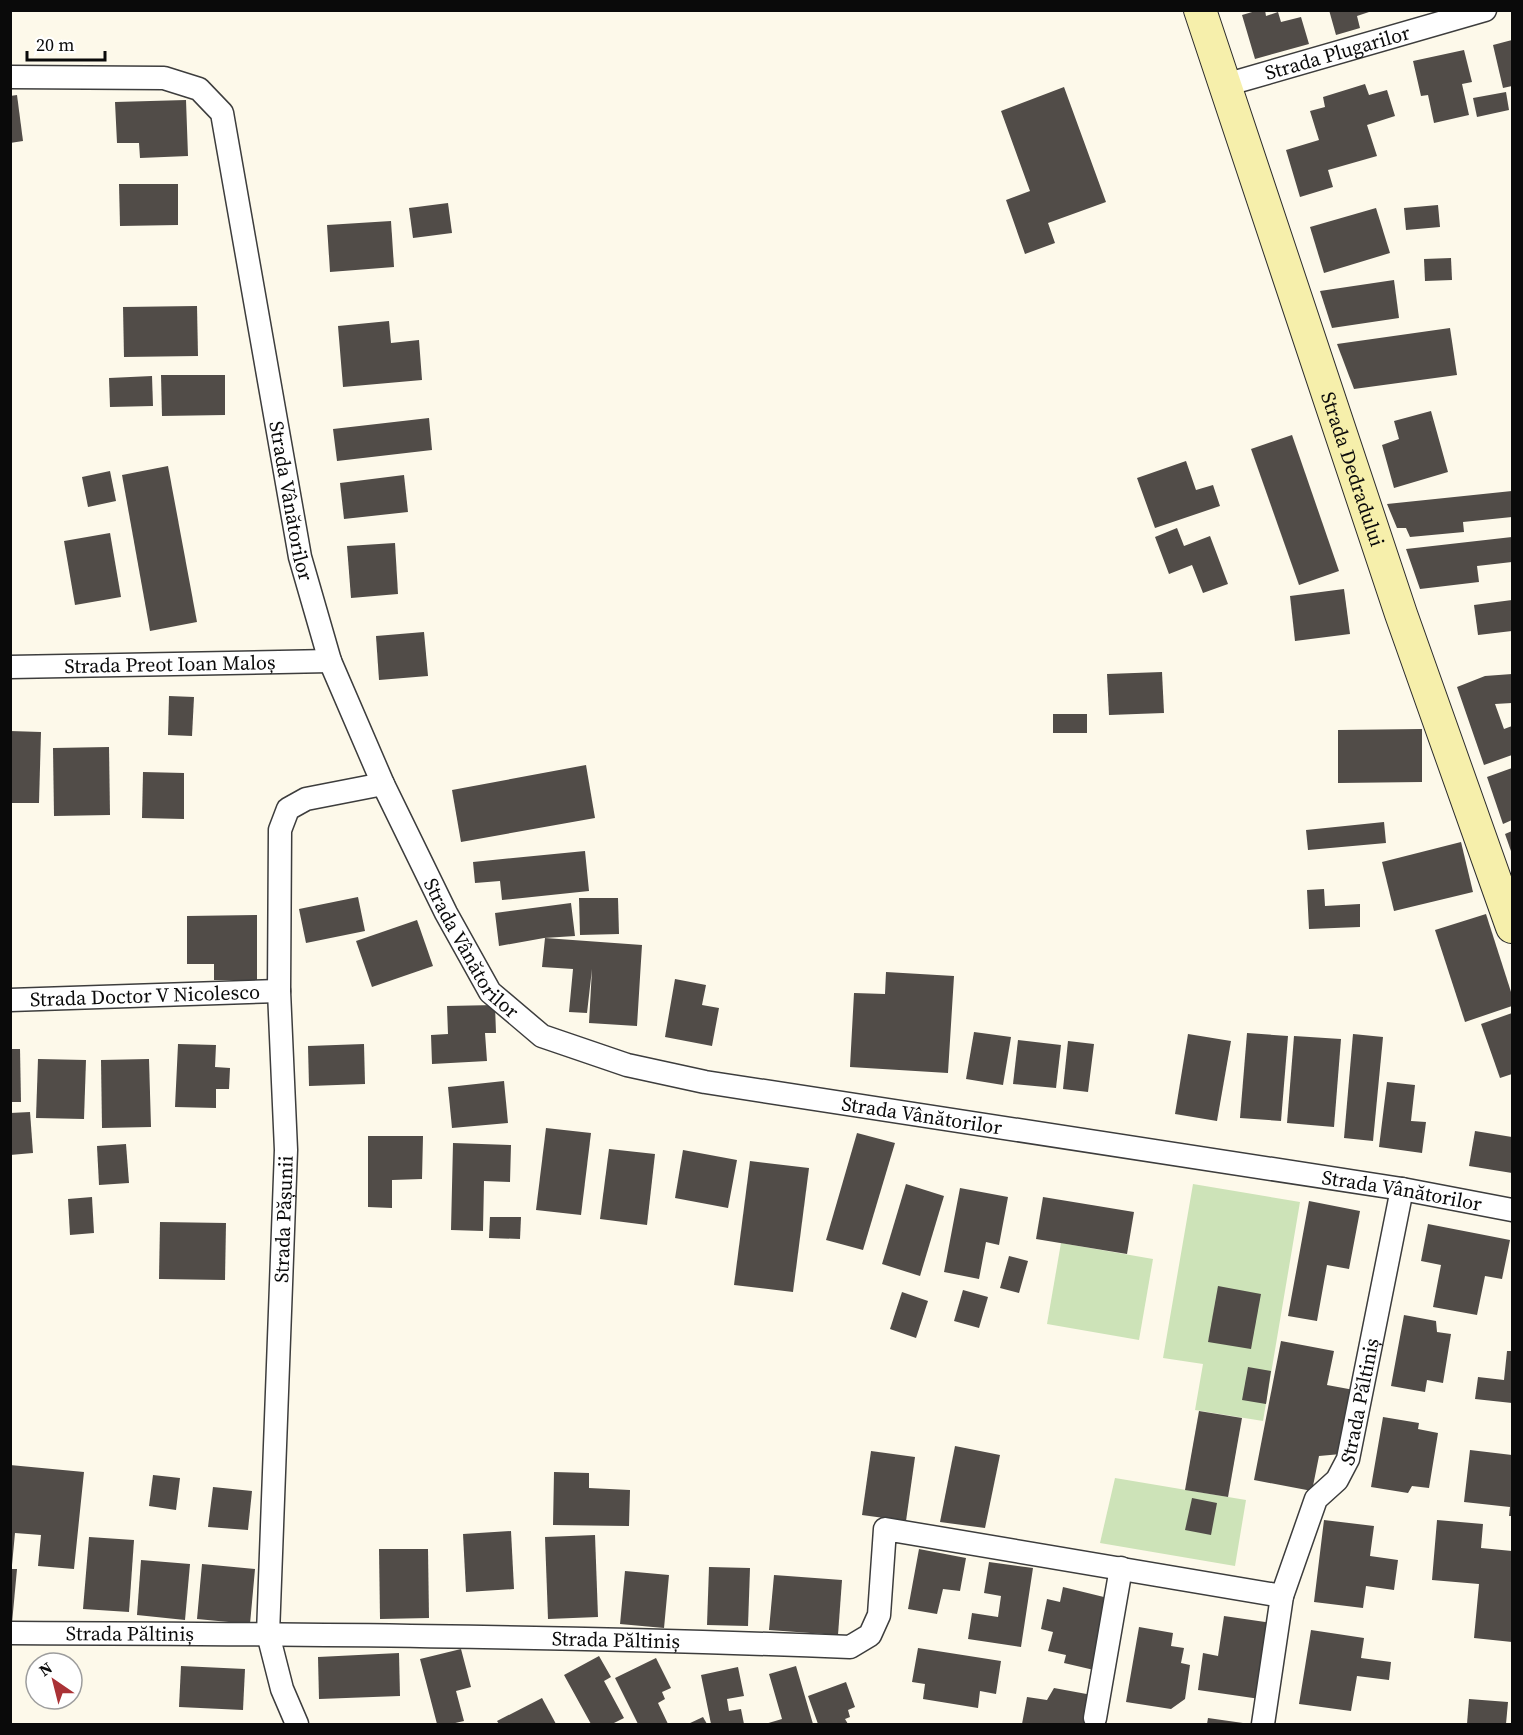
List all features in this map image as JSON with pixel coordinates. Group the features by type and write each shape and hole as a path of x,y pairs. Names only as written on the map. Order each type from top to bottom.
{"main road":[{"name":"Strada Dedradului","path":"1200,10 1401,614 1512,927"}],"street":[{"name":"Strada Plugarilor","path":"1225,85 1485,10"},
{"name":"Strada Vânătorilor","path":"10,77 164,78 199,88 222,113 300,557 330,661 383,784 446,913 490,992 542,1036 627,1065 705,1082 1402,1189 1512,1210"},
{"name":"Strada Preot Ioan Maloș","path":"10,667 330,661"},
{"name":"Strada Pășunii","path":"297,1725 282,1689 268,1634 286,1150 279,991 280,830 288,809 306,799 383,784"},
{"name":"Strada Doctor V Nicolesco","path":"10,1000 279,991"},
{"name":"Strada Păltiniș","path":"1263,1725 1282,1596 1316,1499 1337,1480 1348,1459 1402,1189"},
{"name":"Strada Păltiniș","path":"10,1633 268,1634 699,1641 850,1647 870,1635 879,1615 885,1529 1282,1596"},
{"path":"1095,1718 1121,1568"}],"green space":[{"path":"1193,1184 1300,1202 1263,1421 1195,1410 1203,1364 1163,1358"},
{"path":"1061,1243 1153,1259 1139,1340 1047,1324"},
{"path":"1115,1478 1246,1500 1235,1566 1100,1543"}],"building":[{"path":"1265,10 1266,16 1278,12 1281,22 1301,17 1309,44 1255,59 1242,15"},
{"path":"1329,10 1372,11 1357,16 1360,28 1336,35"},
{"path":"1512,40 1512,86 1503,88 1493,45"},
{"path":"1464,50 1472,82 1462,84 1469,115 1434,123 1428,95 1421,96 1413,61"},
{"path":"1365,84 1369,95 1387,90 1395,116 1367,125 1377,156 1328,170 1333,187 1300,197 1286,150 1319,140 1310,111 1325,107 1323,97"},
{"path":"1064,87 1106,202 1048,223 1055,243 1025,254 1006,200 1030,191 1001,111"},
{"path":"1506,92 1509,110 1477,117 1473,98"},
{"path":"17,95 23,141 10,143 10,96"},
{"path":"186,100 188,156 140,158 139,143 117,143 115,102"},
{"path":"119,184 178,184 178,225 120,226"},
{"path":"448,203 452,233 413,238 409,208"},
{"path":"1438,205 1440,227 1406,230 1404,208"},
{"path":"1376,208 1390,253 1324,273 1310,227"},
{"path":"391,221 394,267 330,272 327,225"},
{"path":"1451,258 1452,280 1425,281 1424,259"},
{"path":"1394,280 1399,318 1332,328 1320,291"},
{"path":"197,306 198,356 124,357 123,307"},
{"path":"389,321 391,343 419,340 422,380 343,387 338,326"},
{"path":"1450,328 1457,375 1354,389 1337,344"},
{"path":"161,375 225,375 225,415 162,416"},
{"path":"152,376 153,406 110,407 109,378"},
{"path":"1431,411 1448,472 1394,488 1382,445 1399,439 1394,421"},
{"path":"429,418 432,450 337,461 333,429"},
{"path":"1292,435 1339,571 1299,585 1251,449"},
{"path":"1186,461 1196,490 1213,485 1220,506 1155,528 1137,478"},
{"path":"168,466 197,622 150,631 122,475"},
{"path":"110,471 116,501 88,507 82,477"},
{"path":"404,475 408,512 344,519 340,483"},
{"path":"1512,491 1512,517 1463,522 1464,532 1410,537 1406,528 1397,528 1387,504"},
{"path":"1177,528 1184,546 1210,536 1228,584 1203,593 1192,565 1169,574 1155,537"},
{"path":"110,533 121,597 75,605 64,541"},
{"path":"1512,537 1512,562 1477,566 1479,582 1420,589 1406,549"},
{"path":"395,543 398,594 351,598 347,546"},
{"path":"1344,589 1350,634 1295,641 1290,596"},
{"path":"1512,600 1512,631 1478,635 1474,605"},
{"path":"424,632 428,676 379,680 376,636"},
{"path":"1162,672 1164,713 1109,715 1107,674"},
{"path":"1512,674 1512,703 1495,704 1504,729 1512,726 1512,755 1484,765 1457,687 1485,676"},
{"path":"169,696 194,697 192,736 168,735"},
{"path":"1053,714 1087,714 1087,733 1053,733"},
{"path":"1422,729 1422,782 1338,783 1338,730"},
{"path":"10,731 41,732 39,803 10,803"},
{"path":"109,747 110,815 54,816 53,748"},
{"path":"586,765 595,818 461,842 452,790"},
{"path":"1512,768 1512,820 1503,824 1487,777"},
{"path":"143,772 184,773 184,819 142,818"},
{"path":"1384,822 1386,843 1308,850 1306,830"},
{"path":"1512,831 1512,854 1505,834"},
{"path":"1461,842 1473,892 1394,911 1382,862"},
{"path":"585,851 589,891 502,900 500,881 475,883 473,862"},
{"path":"1324,889 1325,906 1360,904 1360,927 1309,929 1307,890"},
{"path":"358,897 365,931 306,943 299,909"},
{"path":"579,898 618,898 619,934 580,935"},
{"path":"571,903 575,936 544,938 499,946 495,913"},
{"path":"1486,914 1512,995 1512,1006 1465,1022 1435,930"},
{"path":"257,915 257,980 214,980 214,964 187,964 187,916"},
{"path":"417,920 433,966 372,987 356,941"},
{"path":"545,938 642,945 637,1026 589,1023 592,969 587,1013 569,1012 573,969 542,967"},
{"path":"886,972 954,976 948,1073 850,1067 854,993 885,994"},
{"path":"675,979 706,985 702,1005 719,1008 712,1046 665,1037"},
{"path":"495,1005 496,1033 485,1033 487,1061 432,1064 431,1035 448,1034 447,1006"},
{"path":"1512,1013 1512,1074 1500,1078 1481,1024"},
{"path":"974,1032 1011,1037 1003,1085 966,1079"},
{"path":"1247,1033 1288,1036 1281,1121 1240,1118"},
{"path":"1188,1034 1231,1041 1217,1121 1175,1114"},
{"path":"1353,1034 1383,1037 1373,1141 1344,1138"},
{"path":"1294,1036 1341,1039 1334,1127 1287,1123"},
{"path":"1018,1040 1061,1045 1056,1088 1013,1084"},
{"path":"1068,1041 1094,1044 1088,1092 1063,1089"},
{"path":"178,1044 216,1045 215,1067 230,1068 229,1089 216,1089 216,1108 175,1107"},
{"path":"364,1044 365,1084 309,1086 308,1046"},
{"path":"10,1049 20,1049 21,1102 10,1102"},
{"path":"38,1059 86,1060 84,1119 36,1118"},
{"path":"149,1059 151,1127 102,1128 101,1060"},
{"path":"504,1081 508,1123 452,1128 448,1087"},
{"path":"1387,1082 1415,1085 1411,1121 1426,1122 1422,1153 1379,1147"},
{"path":"30,1112 33,1153 10,1155 10,1113"},
{"path":"546,1128 591,1133 581,1215 536,1210"},
{"path":"1475,1131 1512,1137 1512,1173 1469,1166"},
{"path":"857,1133 895,1143 863,1250 826,1240"},
{"path":"368,1136 423,1136 422,1179 392,1180 392,1208 368,1207"},
{"path":"453,1143 511,1145 510,1182 484,1181 483,1231 451,1230"},
{"path":"126,1144 129,1183 99,1185 97,1146"},
{"path":"609,1149 655,1154 647,1225 600,1219"},
{"path":"683,1150 737,1160 728,1208 675,1198"},
{"path":"750,1161 809,1168 793,1292 734,1285"},
{"path":"906,1184 944,1196 920,1276 882,1264"},
{"path":"960,1188 1008,1197 999,1245 986,1242 979,1279 944,1272"},
{"path":"92,1197 94,1233 70,1235 68,1199"},
{"path":"1043,1197 1134,1212 1127,1254 1036,1239"},
{"path":"1309,1201 1360,1211 1349,1269 1327,1265 1317,1321 1288,1316"},
{"path":"490,1217 521,1217 520,1239 489,1238"},
{"path":"160,1222 226,1223 225,1280 159,1279"},
{"path":"1428,1224 1510,1240 1502,1279 1485,1276 1477,1315 1433,1307 1441,1265 1421,1261"},
{"path":"1009,1256 1028,1261 1019,1293 1000,1288"},
{"path":"1218,1286 1261,1294 1251,1349 1208,1342"},
{"path":"963,1290 988,1297 979,1328 954,1321"},
{"path":"902,1292 928,1301 916,1338 890,1329"},
{"path":"1404,1315 1436,1321 1437,1332 1451,1334 1443,1383 1427,1380 1425,1392 1391,1386"},
{"path":"1281,1341 1334,1351 1327,1385 1354,1390 1341,1454 1319,1456 1312,1491 1254,1480"},
{"path":"1507,1351 1512,1351 1512,1403 1475,1399 1478,1377 1504,1380"},
{"path":"1248,1367 1271,1371 1266,1404 1242,1400"},
{"path":"1199,1411 1242,1418 1228,1497 1185,1490"},
{"path":"1383,1417 1419,1423 1418,1429 1438,1433 1429,1488 1412,1486 1408,1493 1371,1487"},
{"path":"955,1446 1000,1455 985,1528 940,1522"},
{"path":"1470,1450 1512,1455 1512,1516 1509,1516 1510,1507 1464,1502"},
{"path":"871,1451 915,1457 906,1521 862,1515"},
{"path":"10,1465 84,1472 74,1569 38,1566 41,1535 15,1533 12,1565 10,1565"},
{"path":"554,1472 589,1473 589,1488 630,1490 629,1526 553,1525"},
{"path":"153,1475 180,1478 176,1510 149,1506"},
{"path":"213,1487 252,1491 248,1530 208,1527"},
{"path":"1192,1498 1217,1503 1211,1535 1185,1530"},
{"path":"1324,1520 1374,1526 1370,1556 1398,1560 1394,1590 1366,1586 1363,1608 1314,1602"},
{"path":"1437,1520 1483,1524 1481,1548 1512,1551 1512,1642 1474,1638 1479,1584 1432,1580"},
{"path":"511,1531 514,1589 466,1592 463,1534"},
{"path":"595,1535 598,1617 548,1619 545,1537"},
{"path":"89,1537 134,1540 129,1612 83,1609"},
{"path":"379,1549 428,1549 429,1618 380,1619"},
{"path":"919,1549 966,1558 960,1591 943,1589 937,1614 908,1609"},
{"path":"141,1560 190,1564 185,1620 137,1615"},
{"path":"989,1562 1033,1568 1021,1647 968,1639 972,1613 998,1617 1001,1596 984,1593"},
{"path":"202,1564 255,1569 250,1624 197,1619"},
{"path":"709,1567 750,1568 748,1626 707,1625"},
{"path":"10,1569 17,1569 12,1623 10,1623"},
{"path":"625,1571 669,1575 664,1628 620,1624"},
{"path":"774,1575 842,1580 838,1635 769,1630"},
{"path":"1063,1587 1112,1599 1094,1670 1064,1663 1066,1655 1048,1651 1053,1632 1041,1629 1047,1599 1060,1602"},
{"path":"1224,1616 1272,1623 1260,1699 1198,1690 1203,1653 1218,1656"},
{"path":"1139,1627 1173,1633 1171,1646 1184,1648 1181,1663 1190,1665 1185,1699 1171,1709 1126,1702"},
{"path":"1311,1630 1364,1638 1361,1658 1391,1662 1389,1680 1357,1676 1351,1711 1299,1704"},
{"path":"918,1648 1001,1661 996,1694 980,1691 978,1708 923,1699 925,1684 912,1682"},
{"path":"461,1649 471,1687 456,1691 464,1721 437,1724 420,1659"},
{"path":"399,1653 400,1696 319,1699 318,1657"},
{"path":"599,1656 611,1677 604,1681 624,1718 612,1724 591,1724 564,1675"},
{"path":"656,1658 671,1688 662,1692 665,1699 658,1703 668,1724 638,1724 615,1678"},
{"path":"181,1666 245,1669 243,1710 179,1707"},
{"path":"796,1666 813,1724 765,1724 782,1719 769,1674"},
{"path":"738,1667 744,1696 727,1699 729,1711 741,1709 744,1724 711,1724 701,1675"},
{"path":"846,1682 855,1707 848,1710 850,1717 845,1719 848,1724 818,1724 808,1696"},
{"path":"1054,1688 1092,1695 1086,1724 1022,1724 1027,1697 1047,1700"},
{"path":"542,1698 556,1724 499,1724 497,1721"},
{"path":"1469,1699 1508,1702 1506,1724 1467,1724"},
{"path":"703,1717 707,1724 688,1724"},
{"path":"1208,1718 1243,1723 1243,1724 1207,1724"}]}
